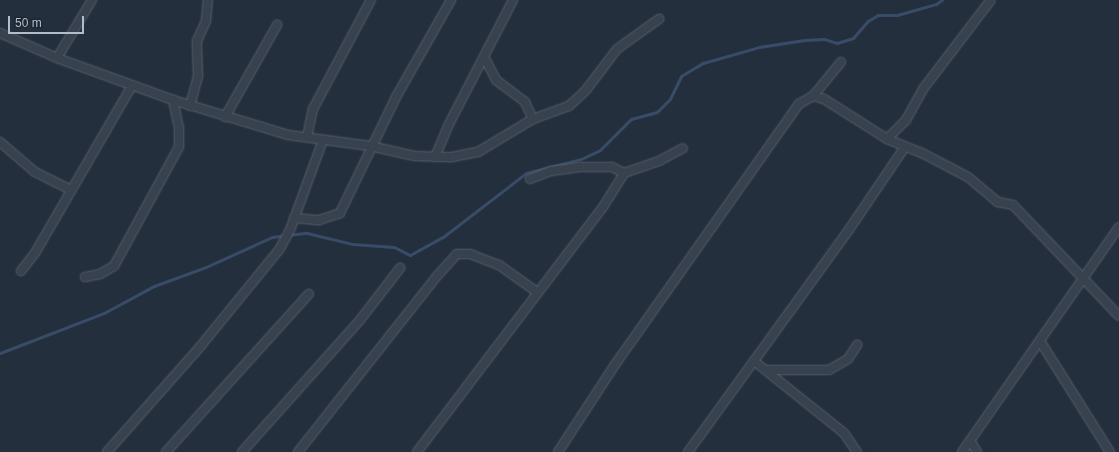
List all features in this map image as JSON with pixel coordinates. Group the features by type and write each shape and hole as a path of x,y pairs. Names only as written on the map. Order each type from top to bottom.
{"street":[{"path":"57,58 92,0"},
{"path":"190,106 198,76 197,41 206,21 208,0"},
{"path":"307,137 316,103 371,0"},
{"path":"294,218 319,220 340,213 370,146 451,0"},
{"path":"435,157 448,126 513,0"},
{"path":"887,139 906,120 923,89 990,1"},
{"path":"0,33 57,58 132,86 225,117 288,135 370,146 414,156 435,157 465,156 478,152 533,119 569,106 586,90 617,49 659,19"},
{"path":"225,117 276,25"},
{"path":"484,57 496,80 525,102 533,119"},
{"path":"558,452 614,366 799,104 813,96 841,62"},
{"path":"21,271 36,253 132,86"},
{"path":"813,96 824,99 887,139 905,147 922,152 968,178 998,202 1013,205 1119,316"},
{"path":"85,277 100,274 114,266 179,147 179,128 173,100"},
{"path":"107,452 199,348 279,250 294,218 323,140"},
{"path":"0,142 35,172 71,190"},
{"path":"688,452 846,234 905,147"},
{"path":"417,452 603,207 624,173 659,161 683,148"},
{"path":"530,179 550,171 580,167 612,167 624,173"},
{"path":"962,452 971,442 1040,341 1118,232"},
{"path":"298,452 438,275 457,254 470,254 499,265 537,292"},
{"path":"242,452 360,320 400,268"},
{"path":"166,452 309,294"},
{"path":"1040,341 1110,452"},
{"path":"767,370 829,370 848,359 857,345"},
{"path":"754,361 844,433 857,452"},
{"path":"971,442 977,452"}],"waterway":[{"path":"0,353 104,313 154,286 206,267 272,237 307,233 352,244 394,247 410,255 443,237 526,173 581,159 600,150 631,119 657,112 670,99 681,76 703,63 759,47 804,40 824,39 837,43 853,38 868,21 878,15 897,15 936,4 942,0"}]}
